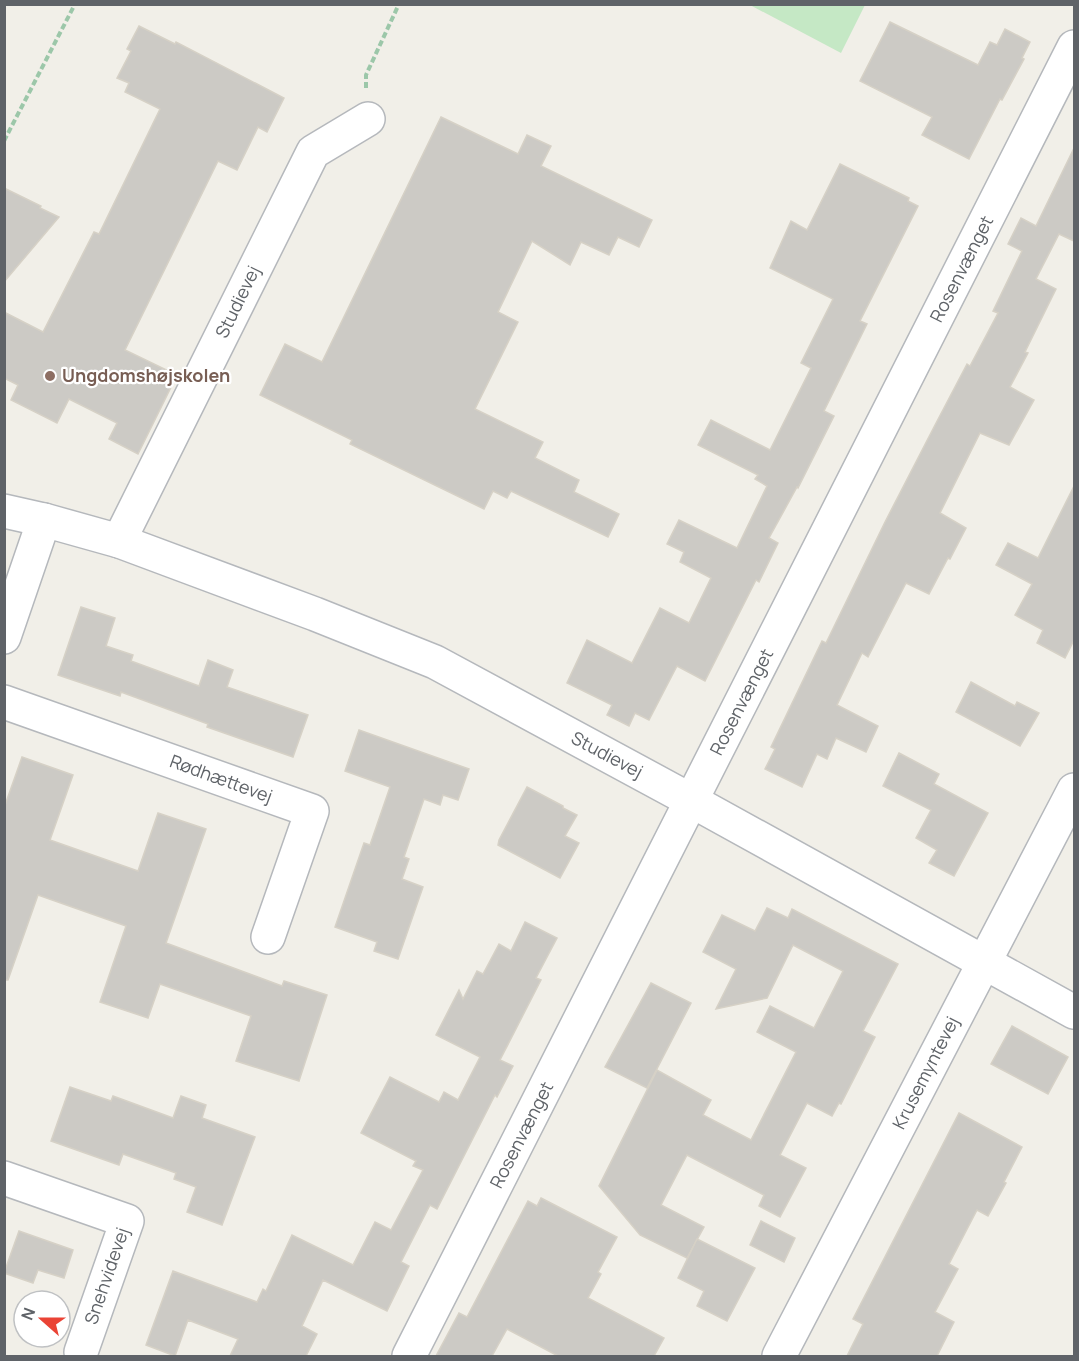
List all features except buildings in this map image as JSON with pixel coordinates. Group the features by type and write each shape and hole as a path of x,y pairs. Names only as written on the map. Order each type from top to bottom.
{"street":[{"name":"Rosenvænget","path":"410,1356 1074,47"},
{"name":"Studievej","path":"119,541 313,152 368,119"},
{"name":"Studievej","path":"4,511 119,541 315,614 435,662 1074,1012"},
{"path":"4,637 44,520"},
{"name":"Rødhættevej","path":"4,702 312,812 268,937"},
{"name":"Krusemyntevej","path":"779,1356 1074,790"},
{"name":"Snehvidevej","path":"4,1178 127,1221 81,1352"}],"path":[{"path":"4,141 75,4"},
{"path":"368,119 366,75 399,4"}],"green space":[{"path":"750,5 865,5 841,53"}],"place":[{"name":"Ungdomshøjskolen","path":"50,376"}]}
